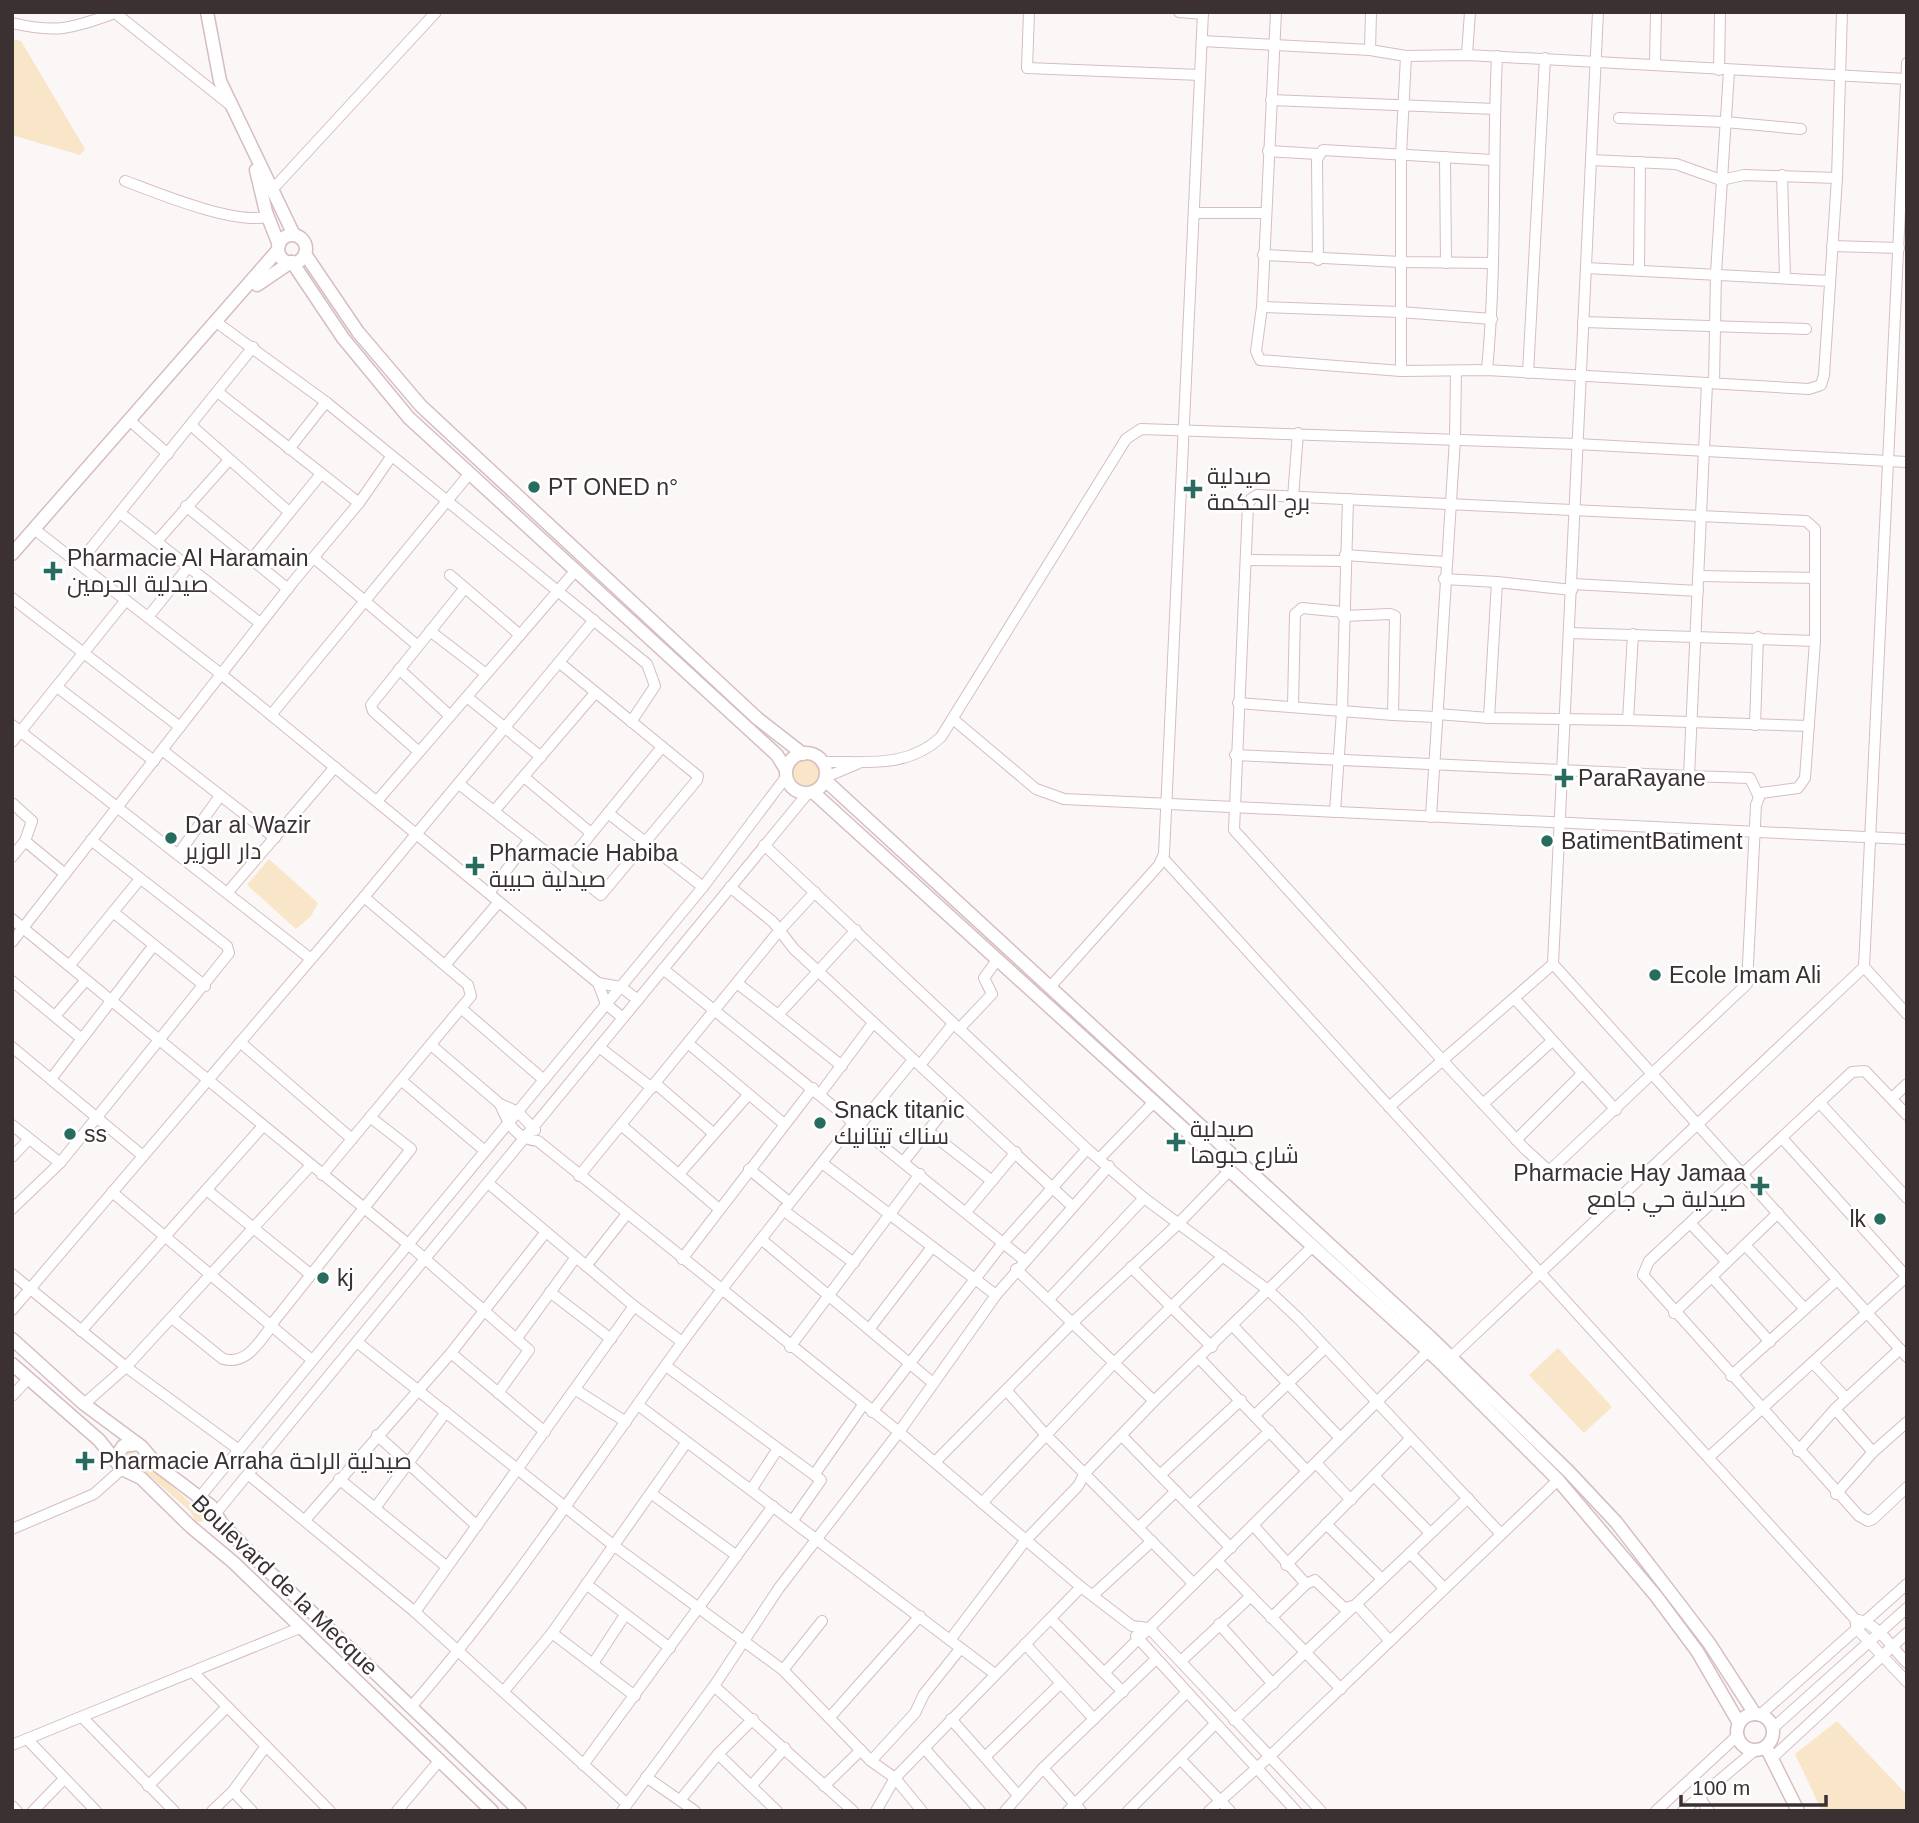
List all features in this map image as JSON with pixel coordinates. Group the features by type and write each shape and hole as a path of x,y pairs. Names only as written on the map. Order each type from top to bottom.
{"main road":[{"path":"207,12 220,81 229,104 271,191 295,235 304,242 305,254 358,332 421,407 758,719 803,754 814,755 823,762 826,778 1451,1357 1616,1522 1709,1643 1758,1714 1769,1720 1773,1728 1773,1739 1764,1752"},
{"path":"254,156 267,217 282,257 292,262 343,338 385,391 470,473 777,755 792,788 810,793 998,960 1428,1351 1558,1480 1664,1607 1697,1651 1738,1729 1743,1746 1764,1752 1798,1811"},
{"path":"12,554 216,322 279,248 286,236 295,235"},
{"path":"229,306 276,270 305,254"},
{"path":"786,774 789,762 803,754"},
{"path":"810,793 826,778"},
{"name":"Boulevard de la Mecque","path":"12,1339 84,1404 138,1444 211,1506 250,1554 520,1811"},
{"name":"Boulevard de la Mecque","path":"12,1364 99,1440 121,1467 141,1478 302,1627 492,1811"},
{"path":"121,1467 120,1450 128,1444 138,1444"},
{"path":"191,1527 199,1531 208,1529 214,1523 215,1514"},
{"path":"1738,1729 1758,1714"}],"street":[{"path":"271,191 436,12"},
{"path":"1029,12 1027,68 1200,75"},
{"path":"1051,986 1163,858 1168,803 1203,13 1179,12"},
{"path":"1276,12 1262,307 1256,351 1259,360 1401,371 1487,370 1810,389 1821,385 1830,281 1837,178 1842,12"},
{"path":"1370,50 1371,12"},
{"path":"1466,55 1470,12"},
{"path":"1598,12 1553,964 1903,1353 1846,1398 1798,1451"},
{"path":"1655,63 1656,12"},
{"path":"1689,776 1725,122 1720,12"},
{"path":"12,23 46,31 57,30 114,13 229,104"},
{"path":"1202,41 1274,47 1370,50 1406,56 1466,55 1655,63 1724,70 1906,79"},
{"path":"1401,371 1401,155 1406,56"},
{"path":"1487,370 1492,319 1492,160 1497,56"},
{"path":"1528,373 1545,58"},
{"path":"1907,63 1901,252 1864,967 1907,1014"},
{"path":"1271,100 1495,109"},
{"path":"1619,118 1725,122 1801,129"},
{"path":"1268,151 1318,154 1332,149 1492,160"},
{"path":"1318,154 1318,260"},
{"path":"1445,157 1446,263"},
{"path":"1591,160 1684,166 1721,180 1744,175 1837,178"},
{"path":"1639,270 1640,162"},
{"path":"1782,175 1785,277"},
{"path":"125,181 176,200 254,220 267,217"},
{"path":"1194,213 1265,214"},
{"path":"1832,246 1901,252"},
{"path":"1263,255 1318,260 1493,263"},
{"path":"1586,268 1830,281"},
{"path":"1262,307 1400,312 1492,319"},
{"path":"216,322 326,402 445,503 594,620 652,671 654,686 631,722"},
{"path":"1583,322 1806,329"},
{"path":"79,564 219,393 253,347"},
{"path":"1431,817 1436,766 1445,562 1455,439 1456,371"},
{"path":"219,393 359,503"},
{"path":"289,449 326,402"},
{"path":"129,420 169,454"},
{"path":"191,426 289,512"},
{"path":"823,762 889,762 918,754 941,737 1126,439 1147,428 1577,444 1907,463"},
{"path":"1293,497 1298,433"},
{"path":"12,942 119,808 260,623 359,503 391,457"},
{"path":"157,541 229,460"},
{"path":"271,715 470,473"},
{"path":"251,560 321,474"},
{"path":"1235,755 1337,758 1561,772 1750,778 1759,797 1747,984 1549,1171 1516,1140 1444,1062 1238,836 1233,825 1235,755 1251,499 1257,495 1810,523 1816,534 1815,641 1802,784 1792,790 1767,790 1759,797"},
{"path":"1335,812 1342,711 1348,499"},
{"path":"186,506 288,589"},
{"path":"120,513 260,623"},
{"path":"34,529 221,674 598,983 621,987 638,1000"},
{"path":"314,558 418,646"},
{"path":"1246,560 1345,558 1445,562"},
{"path":"148,617 189,566"},
{"path":"377,801 576,570"},
{"path":"450,576 520,635"},
{"path":"1699,576 1815,578"},
{"path":"1444,579 1698,591"},
{"path":"1489,718 1497,582"},
{"path":"419,752 372,708 373,701 464,589"},
{"path":"12,598 180,727"},
{"path":"12,742 16,728 57,688 126,600"},
{"path":"1293,706 1295,614 1302,608 1343,614 1390,614 1395,616 1393,715"},
{"path":"12,1310 365,897 561,664 594,620"},
{"path":"430,631 486,674"},
{"path":"1569,633 1758,637 1815,641"},
{"path":"1628,720 1633,634"},
{"path":"1755,725 1758,637"},
{"path":"459,784 601,895 647,842 697,780 695,773 561,664"},
{"path":"398,669 450,716"},
{"path":"57,688 153,761"},
{"path":"495,810 595,694"},
{"path":"467,697 541,757"},
{"path":"1238,703 1393,715 1809,726"},
{"path":"953,719 1030,784 1050,796 1907,839"},
{"path":"16,728 311,959"},
{"path":"564,866 662,747"},
{"path":"162,751 275,838"},
{"path":"826,778 868,762"},
{"path":"228,892 335,767"},
{"path":"199,1498 703,887 786,774"},
{"path":"524,778 591,833"},
{"path":"215,1514 764,845 810,793"},
{"path":"179,853 220,796"},
{"path":"12,803 32,821 25,841 12,858"},
{"path":"608,813 703,887"},
{"path":"489,893 530,839"},
{"path":"12,1209 60,1163 228,957 227,946 92,840"},
{"path":"25,841 65,874"},
{"path":"764,845 1087,1149 1144,1198 1268,1290 1299,1319 1324,1349 1501,1534"},
{"path":"1163,858 1859,1623 1870,1641 1907,1682"},
{"path":"69,967 140,879"},
{"path":"730,887 773,922 873,1023 1072,1206"},
{"path":"579,1176 779,931 815,892"},
{"path":"322,1175 471,996 470,989 445,965 365,897"},
{"path":"445,965 499,902"},
{"path":"113,912 205,986"},
{"path":"12,919 361,1209 408,1244 530,1350 498,1393"},
{"path":"778,1016 856,930"},
{"path":"51,1079 154,945"},
{"path":"411,1707 459,1651 566,1508 682,1342 786,1206 857,1124 916,1062 992,994 984,978 998,960"},
{"path":"1389,1107 1444,1062 1553,964"},
{"path":"1451,1357 1864,967"},
{"path":"663,969 716,1008 1024,1260"},
{"path":"55,1016 86,980"},
{"path":"12,981 82,1039"},
{"path":"598,983 606,1004 623,1018"},
{"path":"737,983 842,1066"},
{"path":"1515,999 1581,1075 1616,1110"},
{"path":"462,1009 544,1080"},
{"path":"682,1259 783,1123 842,1066 873,1023"},
{"path":"1483,1104 1552,1041"},
{"path":"240,1042 352,1139"},
{"path":"689,1044 783,1123"},
{"path":"431,1045 500,1104 518,1112 534,1126 538,1141"},
{"path":"12,1047 143,1156"},
{"path":"599,1047 713,1133"},
{"path":"1907,1115 1864,1071 1856,1070 1740,1174 1644,1267 1643,1275 1836,1494 1859,1516 1868,1521 1907,1487"},
{"path":"1516,1140 1581,1075"},
{"path":"402,1081 485,1151"},
{"path":"1892,1098 1907,1084"},
{"path":"679,1174 748,1095"},
{"path":"904,1161 954,1098"},
{"path":"1819,1102 1907,1198"},
{"path":"1099,1159 1153,1103"},
{"path":"500,1104 508,1124 523,1139 538,1141 626,1215 899,1432 1081,1587 1132,1626 1149,1628 1321,1811"},
{"path":"172,1318 223,1359 234,1362 242,1360 272,1326 361,1209 411,1149 370,1117"},
{"path":"12,1125 60,1163"},
{"path":"621,1125 719,1209"},
{"path":"80,1331 163,1237 208,1191 263,1126"},
{"path":"928,1131 992,1181"},
{"path":"1709,1457 1814,1364 1907,1276 1782,1138"},
{"path":"12,1157 29,1139"},
{"path":"814,1475 867,1409 910,1363 1003,1243 1087,1149"},
{"path":"966,1212 1016,1152"},
{"path":"822,1163 996,1295"},
{"path":"84,1404 126,1367 311,1165"},
{"path":"248,1475 415,1612 504,1691 624,1807 714,1686 779,1588 899,1432 996,1295 1109,1166"},
{"path":"749,1169 786,1206 854,1263"},
{"path":"935,1462 1072,1323 1178,1224 1229,1171"},
{"path":"790,1347 920,1174"},
{"path":"488,1183 634,1306 682,1342"},
{"path":"208,1191 310,1274"},
{"path":"112,1192 312,1360"},
{"path":"1049,1299 1144,1198"},
{"path":"1674,1313 1777,1213"},
{"path":"586,1266 626,1215"},
{"path":"1690,1223 1727,1262"},
{"path":"305,1520 377,1435 418,1393 545,1233"},
{"path":"761,1239 933,1383"},
{"path":"1745,1245 1805,1309"},
{"path":"870,1328 932,1247"},
{"path":"950,1640 1025,1541 1078,1486 1086,1474 1154,1401 1312,1247"},
{"path":"982,1503 1114,1363 1223,1256"},
{"path":"517,1338 576,1258"},
{"path":"1131,1267 1212,1347"},
{"path":"1016,1269 1154,1401"},
{"path":"12,1274 126,1367 239,1450"},
{"path":"1712,1277 1770,1342"},
{"path":"1731,1376 1837,1280"},
{"path":"550,1292 611,1339"},
{"path":"415,1612 634,1306"},
{"path":"1233,1326 1340,1438"},
{"path":"357,1342 613,1545 783,1670 831,1716 871,1761 895,1778 922,1811"},
{"path":"1255,1415 1324,1349"},
{"path":"1104,1673 1428,1351"},
{"path":"451,1353 545,1433"},
{"path":"1199,1358 1307,1471"},
{"path":"1814,1364 1846,1398"},
{"path":"666,1366 821,1480 793,1520"},
{"path":"12,1396 29,1378"},
{"path":"576,1390 625,1422"},
{"path":"1006,1390 1045,1434 1194,1584"},
{"path":"1160,1475 1241,1400"},
{"path":"638,1405 995,1674"},
{"path":"1835,1409 1873,1452"},
{"path":"375,1507 446,1412"},
{"path":"1836,1494 1873,1452 1907,1422"},
{"path":"1191,1505 1270,1431"},
{"path":"377,1435 477,1525"},
{"path":"1122,1436 1230,1548"},
{"path":"1286,1564 1410,1439"},
{"path":"504,1691 552,1633 687,1443"},
{"path":"751,1490 777,1450"},
{"path":"1316,1463 1351,1500"},
{"path":"13,1528 94,1494 121,1467"},
{"path":"1374,1476 1430,1533"},
{"path":"339,1479 447,1567"},
{"path":"1209,1811 1341,1689 1558,1480"},
{"path":"1139,1527 1176,1492"},
{"path":"652,1494 737,1556"},
{"path":"1234,1720 1468,1498"},
{"path":"583,1765 773,1506"},
{"path":"1326,1524 1382,1579"},
{"path":"1253,1525 1306,1584"},
{"path":"1093,1595 1152,1541"},
{"path":"1410,1553 1444,1588"},
{"path":"1217,1561 1341,1689"},
{"path":"1271,1618 1306,1584 1315,1580 1344,1608 1356,1604"},
{"path":"586,1584 670,1648"},
{"path":"1758,1714 1859,1623 1907,1584"},
{"path":"876,1811 895,1778 1081,1587"},
{"path":"1181,1661 1251,1596"},
{"path":"1356,1604 1390,1641"},
{"path":"1773,1728 1907,1608"},
{"path":"594,1662 625,1615"},
{"path":"831,1716 920,1616"},
{"path":"1051,1619 1123,1692"},
{"path":"783,1670 822,1621"},
{"path":"1859,1623 1879,1633 1907,1663"},
{"path":"1219,1624 1273,1684"},
{"path":"1132,1626 1137,1640 1296,1811"},
{"path":"12,1745 302,1627"},
{"path":"552,1633 594,1662 635,1696"},
{"path":"1683,1811 1764,1752 1907,1633"},
{"path":"1025,1644 1094,1719"},
{"path":"871,1761 915,1713 924,1694 960,1649"},
{"path":"1005,1811 1043,1768 1155,1660"},
{"path":"193,1672 330,1811"},
{"path":"986,1756 1061,1683"},
{"path":"714,1686 853,1811"},
{"path":"1043,1768 1075,1809 1186,1693"},
{"path":"148,1786 227,1707"},
{"path":"82,1717 174,1811"},
{"path":"681,1799 718,1754 753,1719"},
{"path":"951,1720 986,1756 1018,1795"},
{"path":"1128,1811 1214,1725"},
{"path":"1656,1811 1738,1729"},
{"path":"27,1739 96,1811"},
{"path":"212,1811 233,1790 266,1746"},
{"path":"752,1785 785,1748"},
{"path":"924,1748 980,1811"},
{"path":"824,1786 861,1750"},
{"path":"718,1754 777,1811"},
{"path":"1181,1760 1230,1811"},
{"path":"397,1811 439,1761"},
{"path":"646,1777 695,1811"},
{"path":"33,1811 64,1779"},
{"path":"233,1790 252,1811"},
{"path":"1699,1797 1709,1811"},
{"path":"12,1806 17,1811"}],"shaded area":[{"path":"12,39 21,41 85,149 80,155 12,135"},
{"path":"808,756 819,760 823,771 819,782 808,786 797,782 793,771 797,760"},
{"path":"269,859 318,903 311,916 296,929 247,885"},
{"path":"1558,1348 1612,1407 1584,1433 1529,1375"},
{"path":"132,1450 194,1506 205,1511 206,1521 196,1522 190,1511 137,1465 127,1463 126,1454"},
{"path":"1837,1721 1907,1795 1907,1811 1822,1811 1795,1754"}],"place":[{"name":"PT ONED n°","path":"534,487"},
{"name":"صيدلية برج الحكمة","path":"1193,489"},
{"name":"Pharmacie Al Haramain صيدلية الحرمين","path":"53,571"},
{"name":"ParaRayane","path":"1564,778"},
{"name":"Dar al Wazir دار الوزير","path":"171,838"},
{"name":"BatimentBatiment","path":"1547,841"},
{"name":"Pharmacie Habiba صيدلية حبيبة","path":"475,866"},
{"name":"Ecole Imam Ali","path":"1655,975"},
{"name":"Snack titanic سناك تيتانيك","path":"820,1123"},
{"name":"ss","path":"70,1134"},
{"name":"صيدلية شارع حبوها","path":"1176,1142"},
{"name":"Pharmacie Hay Jamaa صيدلية حي جامع","path":"1760,1186"},
{"name":"lk","path":"1880,1219"},
{"name":"kj","path":"323,1278"},
{"name":"Pharmacie Arraha صيدلية الراحة","path":"85,1461"}]}
